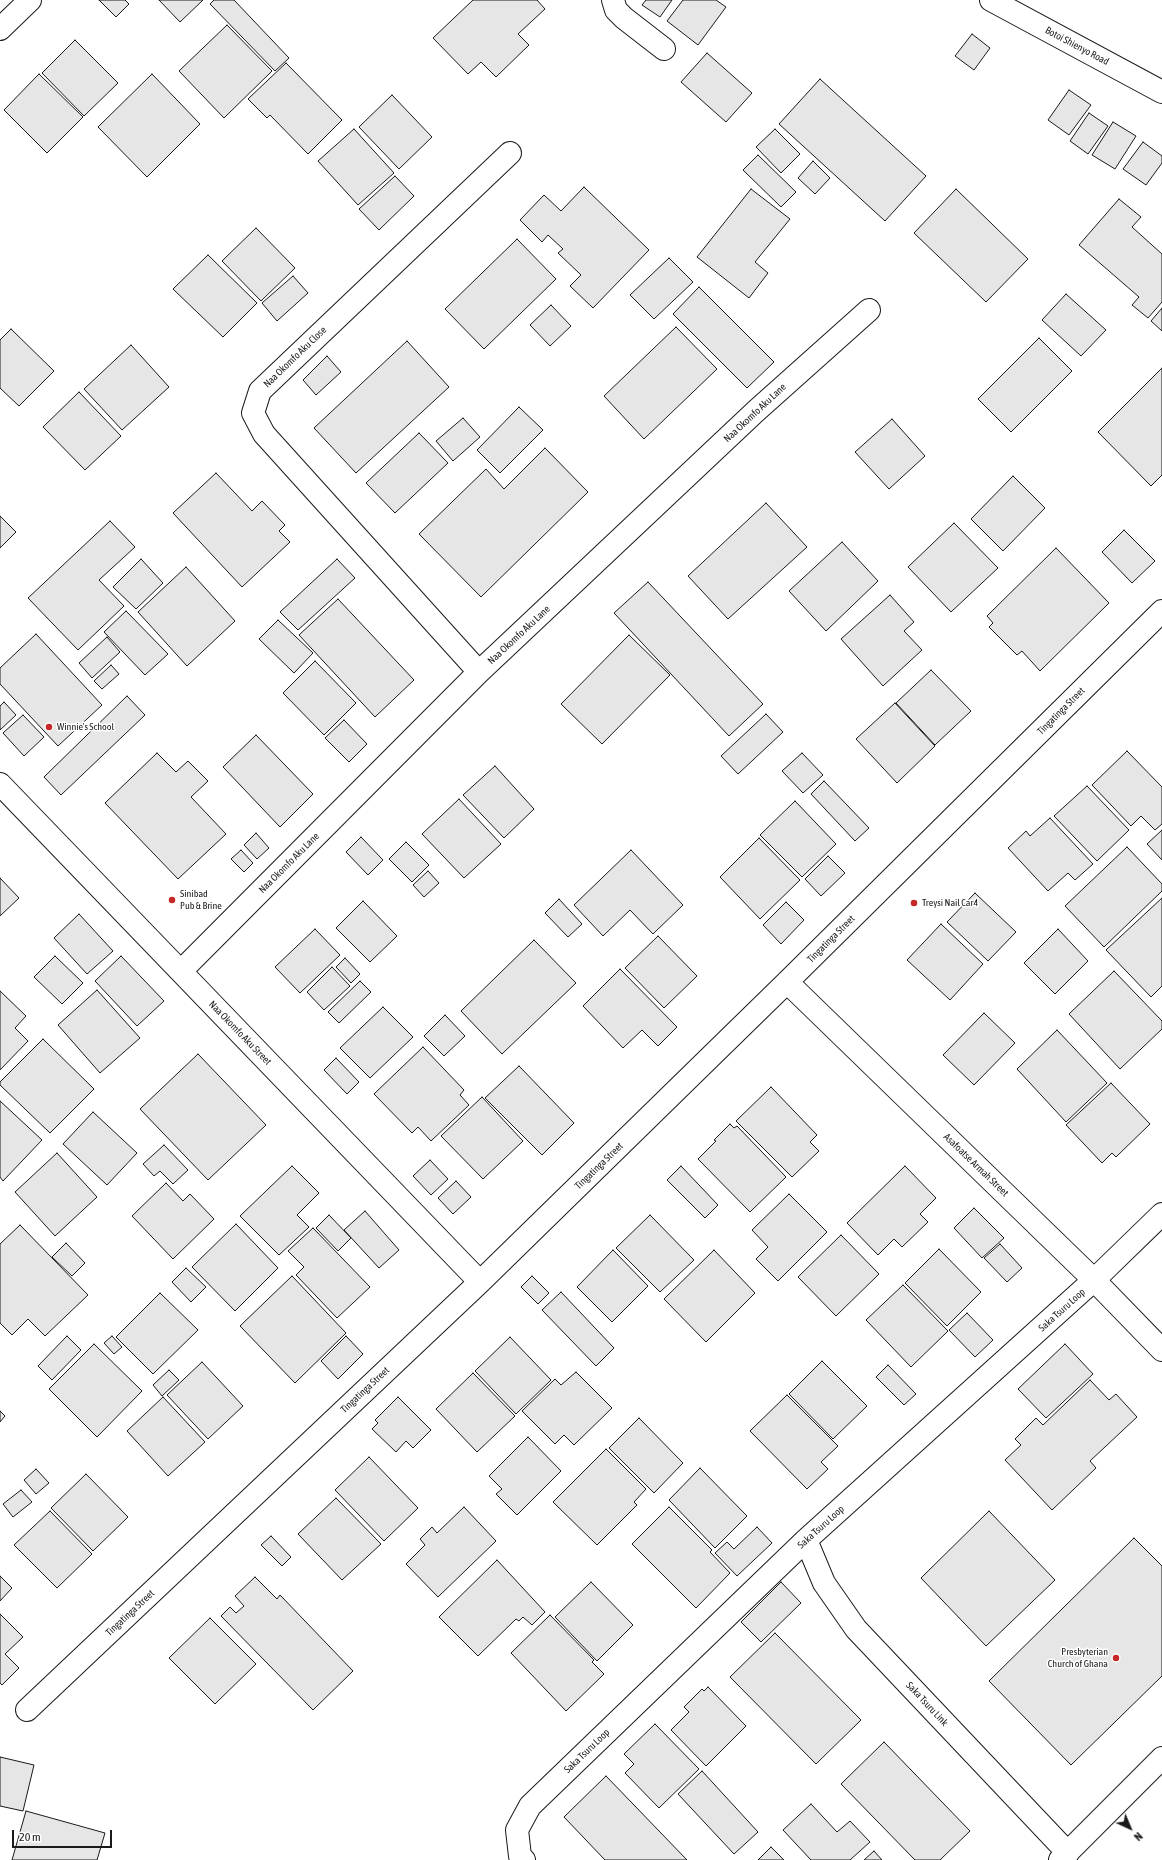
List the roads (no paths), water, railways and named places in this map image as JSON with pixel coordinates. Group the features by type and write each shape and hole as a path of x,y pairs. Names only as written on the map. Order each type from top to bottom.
{"street":[{"path":"0,29 30,0"},
{"path":"613,0 616,10 624,18 664,49"},
{"name":"Botoi Shienyo Road","path":"991,0 1162,92"},
{"name":"Naa Okomfo Aku Close","path":"479,672 264,434 253,412 260,391 510,153"},
{"name":"Naa Okomfo Aku Lane","path":"181,971 479,672 756,411 869,310"},
{"name":"Tingatinga Street","path":"27,1710 480,1282 787,982 1162,611"},
{"name":"Naa Okomfo Aku Street","path":"0,784 480,1282"},
{"name":"Asafoatse Armah Street","path":"787,982 1094,1280 1162,1350"},
{"name":"Saka Tsuru Loop","path":"524,1860 520,1856 517,1830 530,1806 806,1540 1094,1280 1162,1214"},
{"name":"Saka Tsuru Link","path":"806,1540 824,1583 856,1629 1064,1856"},
{"path":"1064,1856 1162,1758"}],"place":[{"name":"Winnie's School","path":"49,727"},
{"name":"Sinibad Pub & Brine","path":"172,900"},
{"name":"Treysi Nail Car4","path":"914,903"},
{"name":"Presbyterian Church of Ghana","path":"1116,1658"}]}
